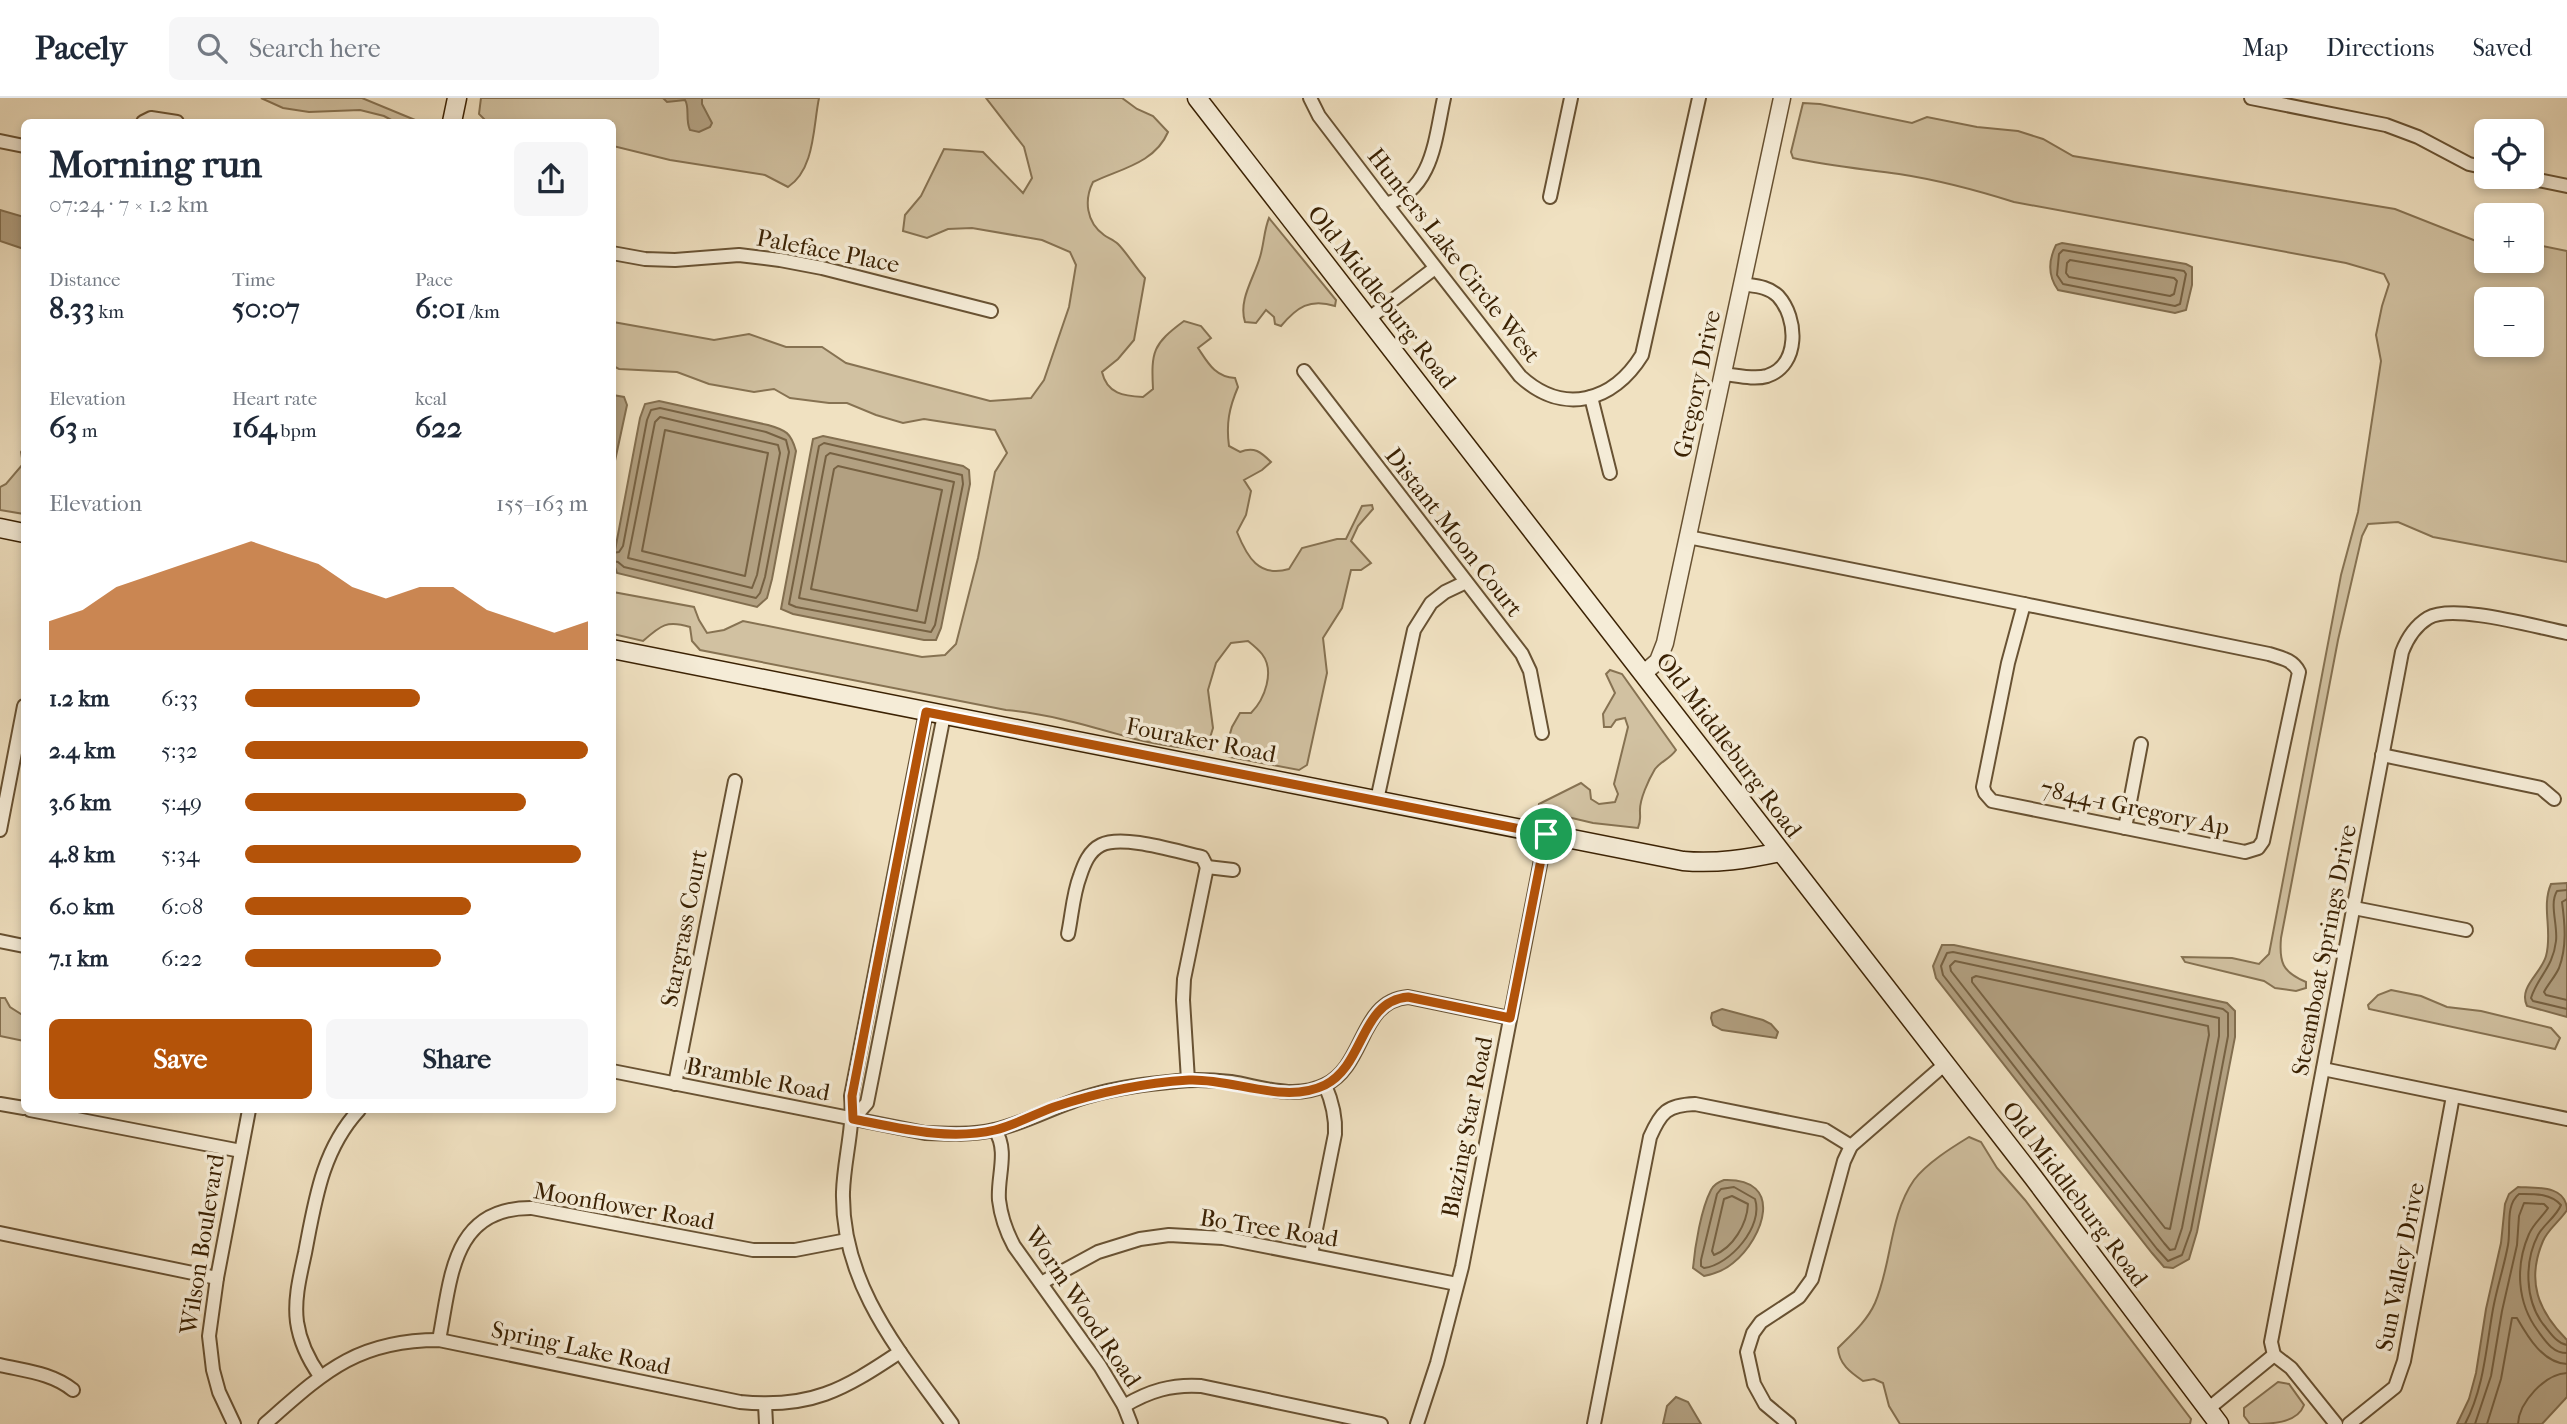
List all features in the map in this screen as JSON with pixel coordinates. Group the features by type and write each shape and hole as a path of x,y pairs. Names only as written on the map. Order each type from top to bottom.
{"main road":[{"path":"453,119 457,98"},
{"name":"Old Middleburg Road","path":"1197,98 2033,1177 2219,1424"},
{"path":"0,528 21,532"},
{"name":"Fouraker Road","path":"616,650 1684,861 1711,863 1780,852"}],"street":[{"name":"Hunters Lake Circle West","path":"1310,98 1319,116 1386,204 1528,384 1558,398 1575,400 1591,397"},
{"path":"1386,204 1410,191 1424,175 1432,156 1444,98"},
{"path":"1550,197 1572,98"},
{"path":"1609,473 1591,397 1604,393 1631,373 1645,347 1699,98"},
{"name":"Gregory Drive","path":"1644,673 1658,662 1665,643 1782,98"},
{"path":"2251,98 2386,125 2418,137 2474,165"},
{"path":"0,141 21,145"},
{"path":"2544,181 2567,186"},
{"name":"Paleface Place","path":"616,254 645,259 675,260 739,255 780,260 883,282 991,311"},
{"path":"1368,319 1436,268"},
{"path":"1723,374 1765,377 1775,372 1789,355 1794,331 1778,297 1766,288 1742,284"},
{"name":"Distant Moon Court","path":"1304,371 1526,661 1534,687 1542,733"},
{"name":"7844-1 Gregory Ap","path":"1688,537 2024,604 2270,654 2287,659 2299,672 2263,841 2258,848 2245,852 2125,828 1992,800 1984,793 2008,663 2024,604"},
{"path":"1377,800 1413,630 1431,603 1445,592 1466,582"},
{"name":"Steamboat Springs Drive","path":"2274,1355 2271,1342 2402,652 2408,638 2428,617 2456,611 2567,634"},
{"path":"935,714 852,1096 853,1119 843,1192 851,1259 865,1295 900,1352 952,1424"},
{"path":"0,830 21,722"},
{"path":"2125,828 2141,744"},
{"path":"2382,755 2541,788 2554,799"},
{"name":"Stargrass Court","path":"675,1084 735,780"},
{"name":"Blazing Star Road","path":"1417,1424 1437,1363 1457,1284 1546,834"},
{"path":"1068,934 1079,878 1087,858 1101,845 1111,841 1124,841 1202,857 1207,867 1184,979 1188,1080"},
{"path":"1207,867 1233,870"},
{"path":"2354,908 2466,930"},
{"path":"0,941 21,945"},
{"path":"1311,1254 1336,1122 1325,1085 1347,1067 1379,1009 1398,998 1408,997 1510,1018"},
{"path":"1789,1424 1765,1404 1754,1384 1747,1352 1753,1333 1761,1322 1799,1297 1812,1279 1844,1161 1851,1146 1944,1065"},
{"path":"2323,1069 2567,1119"},
{"name":"Bramble Road","path":"616,1073 925,1133 950,1134 995,1130 1089,1096 1130,1086 1188,1080 1230,1082 1286,1093 1325,1085"},
{"name":"Sun Valley Drive","path":"2349,1424 2395,1387 2404,1361 2453,1096"},
{"path":"0,1104 21,1108"},
{"path":"1594,1424 1650,1137 1666,1110 1679,1105 1695,1104 1825,1130 1851,1146"},
{"path":"45,1113 241,1151"},
{"name":"Wilson Boulevard","path":"234,1424 219,1392 210,1353 211,1314 248,1113"},
{"path":"320,1376 305,1353 299,1336 298,1290 323,1171 340,1135 357,1113"},
{"name":"Worm Wood Road","path":"995,1130 1000,1140 1002,1160 999,1198 1002,1219 1014,1246 1100,1366 1124,1406 1131,1424"},
{"name":"Moonflower Road","path":"439,1340 454,1262 463,1241 484,1221 512,1209 532,1208 753,1250 795,1250 847,1240"},
{"path":"0,1233 217,1278"},
{"name":"Bo Tree Road","path":"1041,1283 1098,1252 1140,1239 1169,1235 1208,1236 1457,1284"},
{"name":"Spring Lake Road","path":"265,1424 320,1376 352,1356 403,1342 439,1340 740,1402 765,1404 807,1400 826,1395 859,1380 900,1352"},
{"path":"2208,1409 2274,1355 2291,1368 2336,1424"},
{"path":"0,1365 47,1375 73,1390"},
{"path":"1124,1406 1148,1393 1171,1386 1201,1386 1381,1424"},
{"path":"765,1404 766,1424"}],"shaded area":[{"path":"261,98 362,98 413,119 390,119 360,110 309,112 283,108"},
{"path":"481,98 819,98 808,159 797,179 788,187 765,175 670,160 616,147 616,119 484,119 479,114"},
{"path":"986,98 1122,98 1153,116 1168,132 1162,143 1146,158 1093,182 1088,196 1088,210 1093,224 1118,244 1145,278 1134,340 1118,359 1102,372 1112,389 1143,397 1153,389 1156,349 1174,329 1184,321 1201,326 1211,338 1198,348 1217,372 1235,378 1238,387 1229,416 1229,446 1240,452 1257,451 1271,462 1244,480 1251,491 1246,515 1237,532 1250,557 1262,568 1270,571 1289,569 1302,548 1346,539 1362,506 1372,505 1373,509 1358,526 1351,541 1371,563 1361,570 1351,570 1342,608 1323,638 1327,673 1307,765 1299,770 1224,754 1232,727 1240,713 1251,713 1267,685 1266,661 1248,641 1231,643 1216,663 1208,690 1213,728 1206,751 1144,741 1039,715 700,650 692,641 690,627 682,625 665,625 643,641 616,635 616,593 694,607 707,633 724,630 743,621 922,657 945,655 956,644 978,558 995,472 1007,453 995,430 924,419 903,423 847,403 790,398 774,389 754,392 709,384 677,372 619,369 616,368 616,323 714,340 749,334 786,347 822,347 846,363 990,401 1031,398 1044,380 1069,307 1076,265 1070,252 1042,240 972,228 948,229 927,238 903,231 905,215 921,196 944,149 983,152 1023,193 1032,178 1024,147"},
{"path":"1803,103 1820,104 1912,123 1927,117 1977,127 2018,131 2043,139 2073,156 2395,209 2474,240 2474,273 2544,273 2544,246 2567,251 2567,562 2433,537 2398,522 2368,524 2362,536 2338,640 2281,938 2284,965 2292,974 2306,982 2306,988 2296,991 2275,988 2264,981 2185,962 2182,957 2232,958 2259,964 2269,954 2341,575 2358,512 2381,361 2376,335 2389,284 2384,274 2346,263 2014,202 1928,179 1793,158 1791,152"},
{"path":"1269,218 1336,300 1335,306 1318,303 1305,306 1281,326 1275,324 1274,317 1266,310 1256,323 1245,322 1245,297 1260,257"},
{"path":"21,466 21,514 0,510 0,487"},
{"path":"1610,670 1622,674 1676,750 1657,766 1650,778 1641,802 1638,828 1593,823 1538,810 1539,804 1581,783 1590,790 1591,799 1599,804 1615,802 1618,794 1614,784 1628,727 1625,718 1616,720 1611,727 1604,727 1603,714 1615,693 1606,674"},
{"path":"2391,990 2421,996 2447,1007 2481,1011 2551,1028 2560,1038 2555,1049 2369,1009 2368,1005 2378,995"},
{"path":"0,998 5,998 10,1007 21,1014 21,1040 0,1036"},
{"path":"1969,1137 1981,1142 1997,1168 2025,1200 2191,1419 2190,1424 1900,1424 1889,1406 1883,1383 1874,1379 1863,1381 1846,1367 1840,1359 1838,1348 1872,1310 1881,1288 1895,1224 1906,1194 1914,1180 1926,1168"},
{"path":"2278,1382 2289,1384 2304,1405 2300,1411 2282,1422 2250,1424 2244,1416 2244,1408"}],"water":[{"path":"663,98 702,98 702,104 712,123 710,127 699,132 690,130 685,100 667,102"},
{"path":"0,210 21,216 21,248 0,241"},
{"path":"2062,243 2192,267 2192,285 2186,310 2175,313 2058,290 2052,279 2050,263 2056,245"},
{"path":"616,396 624,397 627,405 616,456"},
{"path":"659,401 768,425 790,436 796,451 772,579 767,598 757,607 617,573 616,545 645,404"},
{"path":"823,436 963,466 969,470 970,484 941,628 936,640 924,640 793,614 781,609 813,439"},
{"path":"2567,883 2567,1017 2527,1006 2525,993 2546,956 2547,901 2551,884"},
{"path":"1942,945 1954,945 2227,1003 2235,1011 2235,1037 2197,1232 2189,1259 2173,1268 2164,1267 2152,1253 1936,978 1933,966"},
{"path":"1722,1009 1771,1024 1778,1032 1776,1038 1722,1030 1713,1025 1711,1018 1712,1013"},
{"path":"1724,1180 1743,1182 1756,1189 1762,1199 1763,1211 1760,1225 1744,1252 1726,1268 1704,1276 1693,1268 1699,1228 1713,1186"},
{"path":"2518,1187 2542,1188 2556,1192 2562,1196 2567,1210 2543,1241 2535,1282 2542,1306 2567,1340 2567,1397 2542,1424 2457,1424 2469,1399 2476,1373 2486,1309 2501,1243 2505,1204 2509,1194"},
{"path":"1676,1397 1688,1402 1701,1424 1663,1424 1667,1406"}],"route":[{"path":"926,712 1546,834 1510,1018 1408,997 1398,998 1379,1009 1347,1067 1325,1085 1311,1090 1286,1093 1205,1080 1130,1086 1089,1096 995,1130 950,1134 925,1133 853,1119 852,1096 864,1029 926,712"}]}
